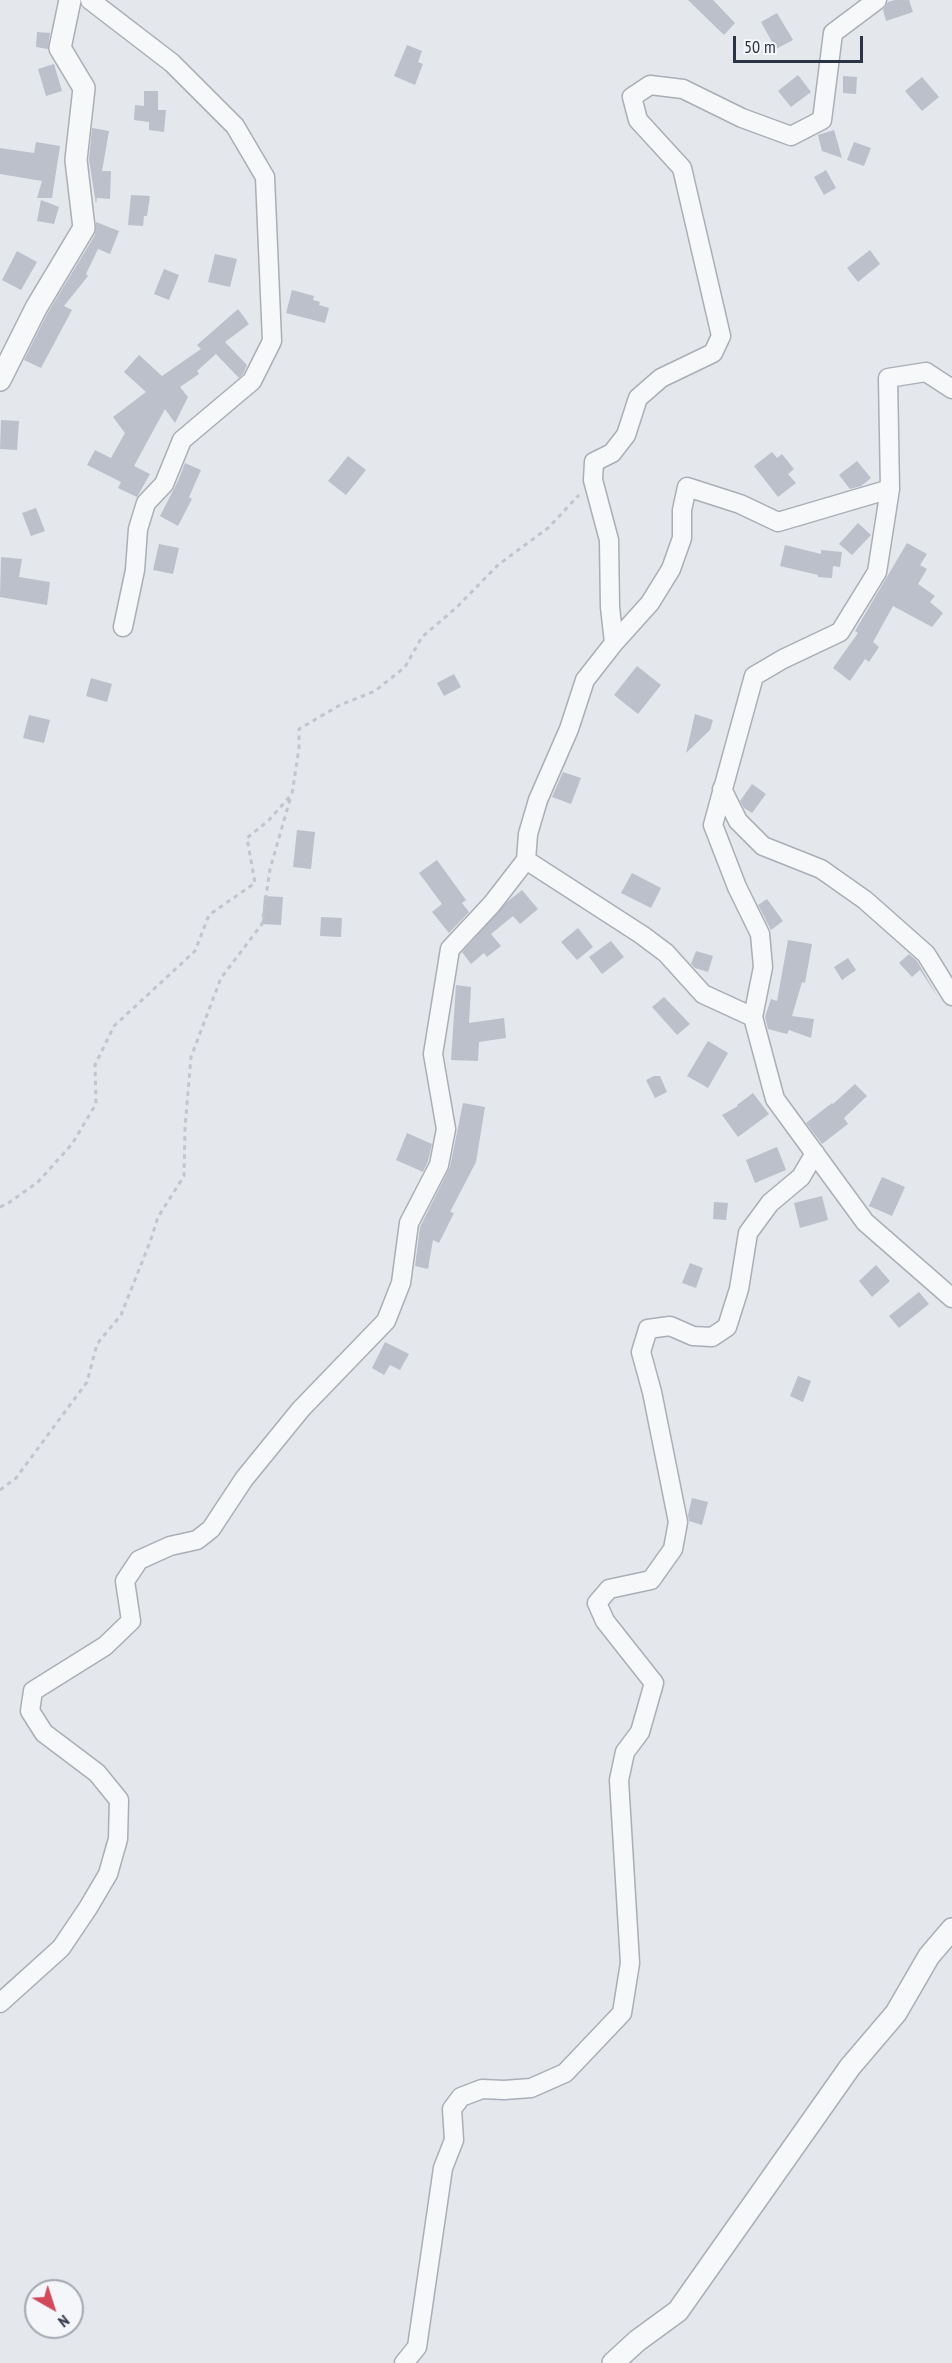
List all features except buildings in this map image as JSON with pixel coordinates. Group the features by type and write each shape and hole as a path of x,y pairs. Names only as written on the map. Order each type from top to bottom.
{"street":[{"path":"0,380 36,308 84,228 76,160 84,88 60,48 70,0"},
{"path":"90,0 172,63 235,126 265,177 272,341 252,381 182,440 164,484 146,502 138,529 135,570 123,627"},
{"path":"614,643 610,607 609,540 593,480 594,462 612,453 627,435 638,398 661,378 712,353 721,336 682,168 638,120 632,97 650,85 683,88 742,118 791,136 822,120 833,33 877,0"},
{"path":"952,389 926,372 888,378 890,489 877,572 840,632 783,659 754,676 713,825 737,887 760,934 763,967 753,1017 775,1099 865,1222 952,1298"},
{"path":"0,2004 61,1948 108,1874 118,1839 118,1800 97,1773 44,1732 30,1711 33,1691 105,1646 131,1621 125,1581 139,1560 170,1546 197,1540 211,1529 244,1479 301,1409 386,1321 400,1283 409,1224 439,1164 446,1129 433,1054 450,949 492,904 526,860 528,834 538,800 568,729 585,680 614,643 651,603 671,568 682,538 682,510 687,487 740,504 778,522 890,489"},
{"path":"722,789 738,821 763,846 821,869 865,900 926,954 952,996"},
{"path":"526,860 666,953 703,994 753,1017"},
{"path":"404,2363 417,2347 443,2168 454,2139 452,2109 461,2097 482,2089 531,2088 565,2073 622,2013 630,1963 619,1780 625,1752 640,1732 654,1683 605,1622 597,1603 609,1588 651,1580 673,1548 678,1522 652,1392 641,1352 648,1329 670,1326 693,1336 712,1338 727,1327 739,1289 748,1233 770,1203 801,1177 814,1153"},
{"path":"613,2363 637,2341 678,2311 850,2067 896,2013 929,1956 952,1929"}],"path":[{"path":"0,1490 16,1478 87,1382 97,1344 121,1315 158,1217 184,1176 190,1057 221,978 262,924 270,869 292,794 299,748 299,729 339,705 375,691 405,667 422,637 457,607 498,565 548,528 593,480"},
{"path":"0,1207 8,1204 38,1182 72,1144 96,1104 95,1065 114,1026 195,951 209,915 255,883 247,838 268,820 292,794"}]}
